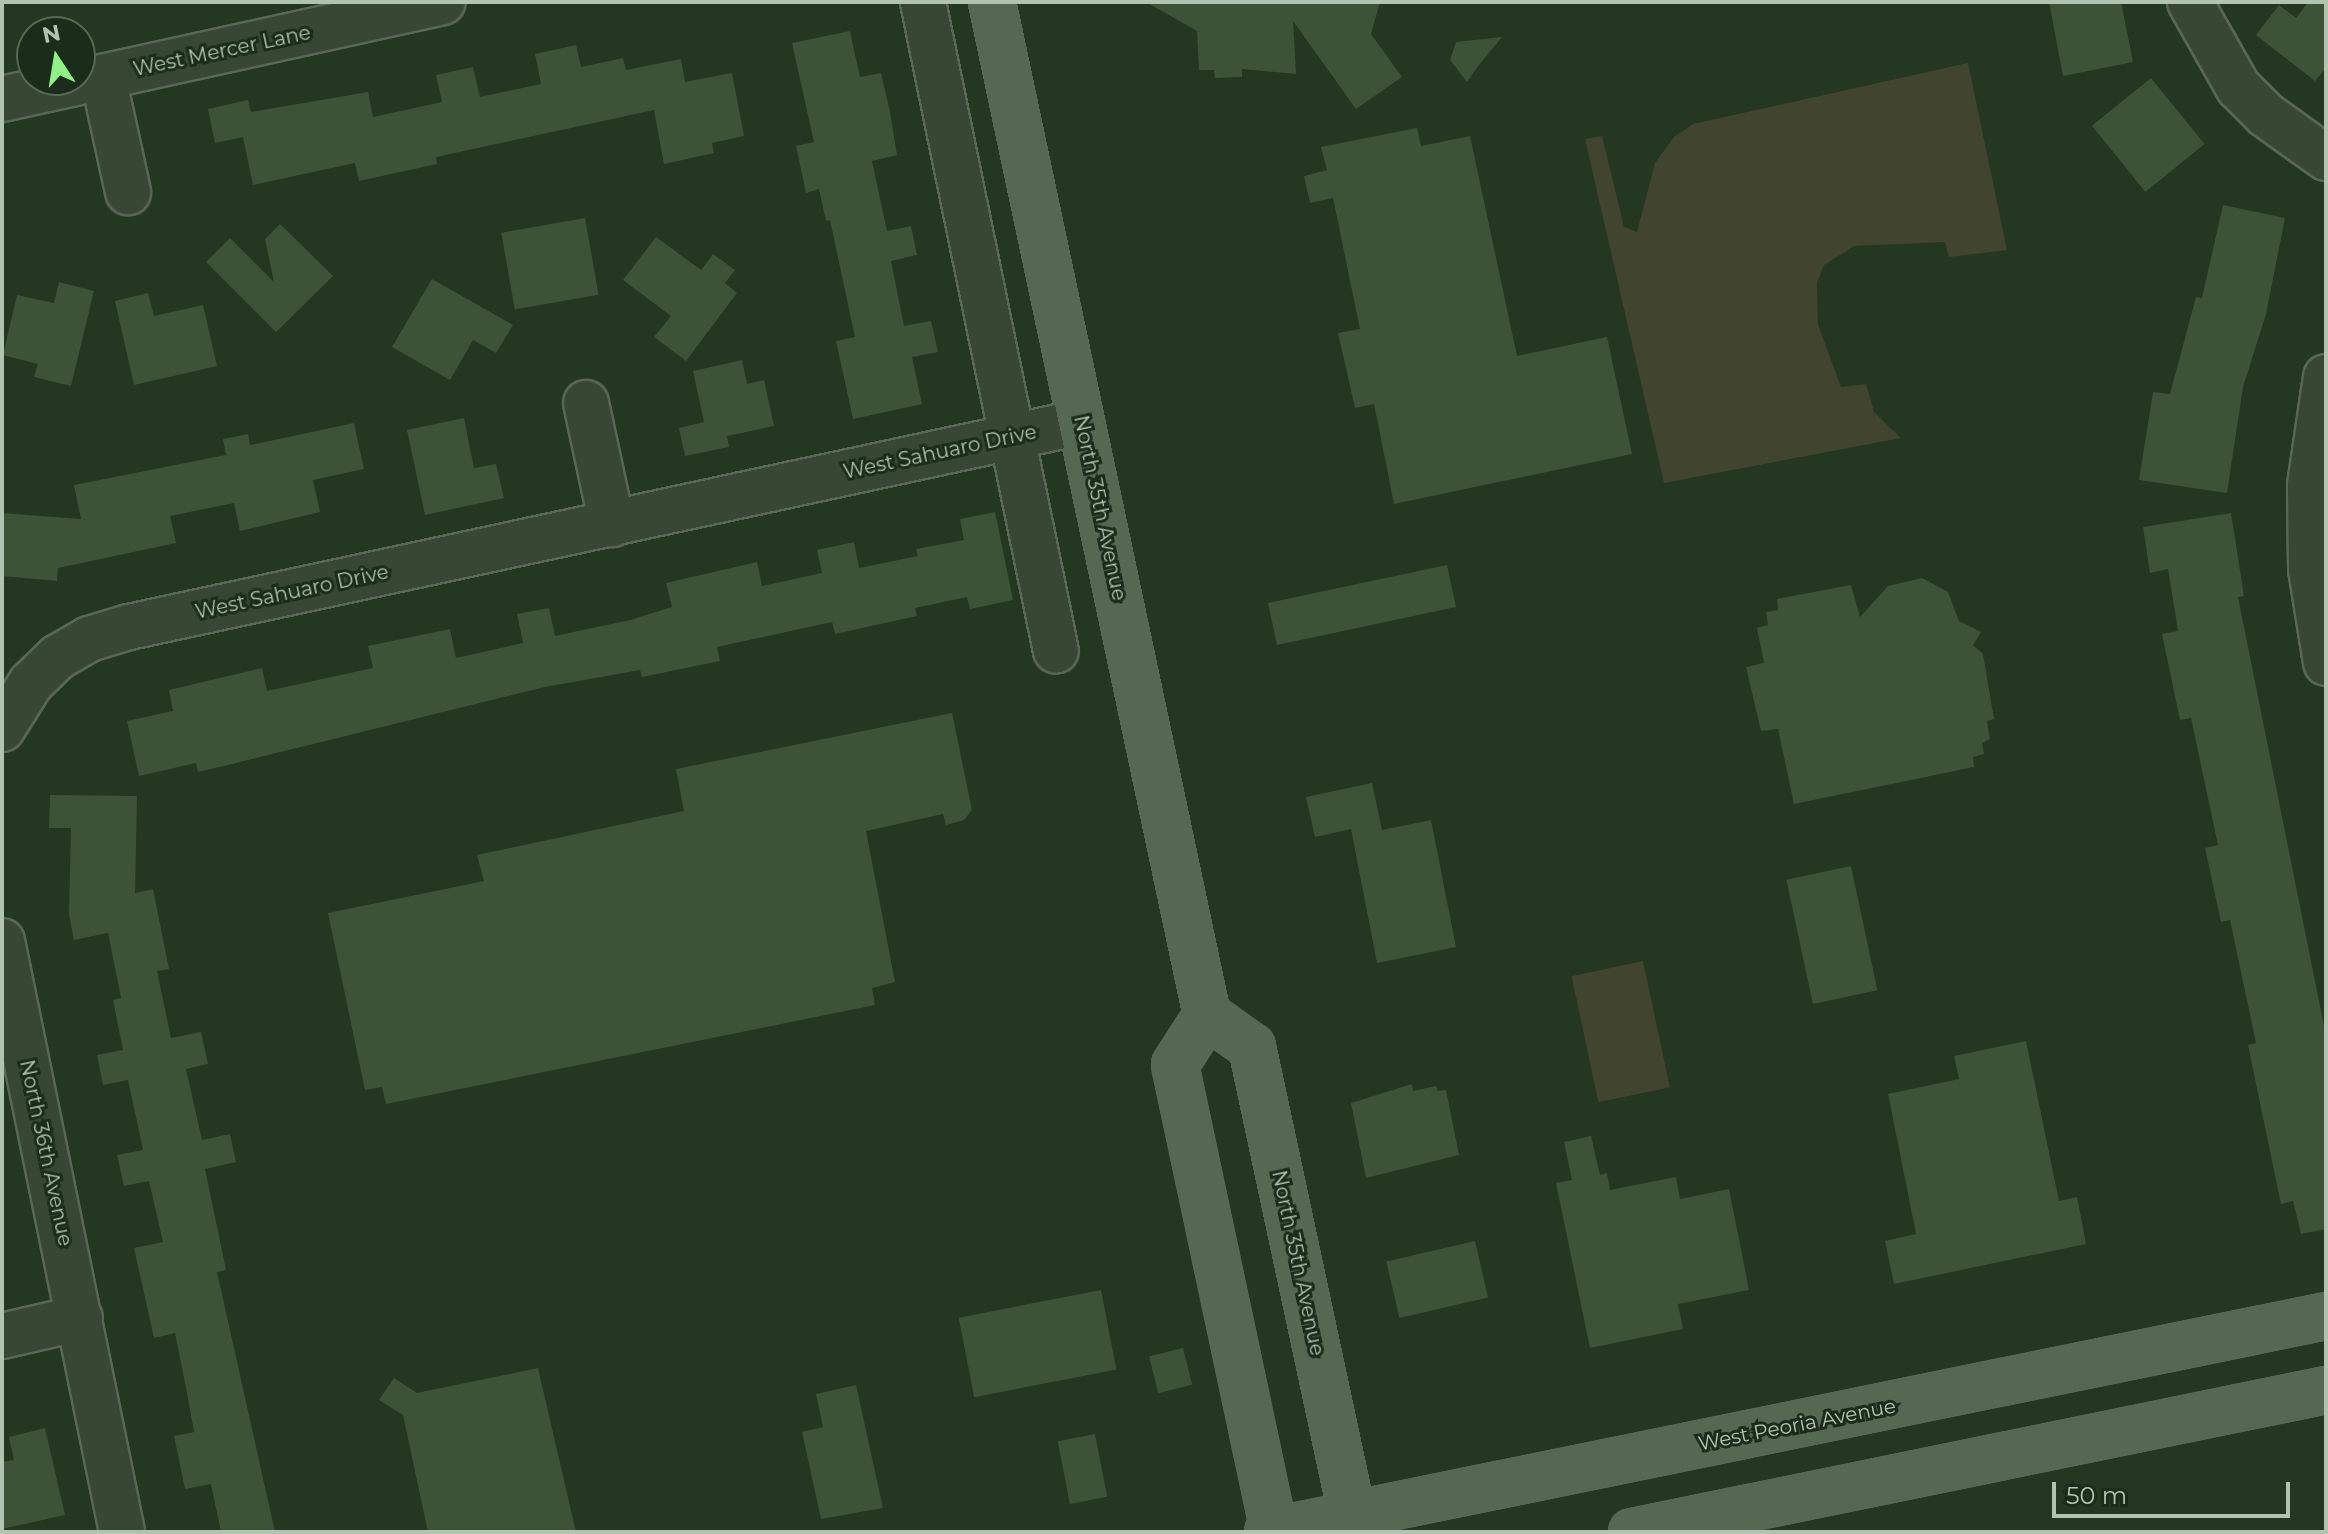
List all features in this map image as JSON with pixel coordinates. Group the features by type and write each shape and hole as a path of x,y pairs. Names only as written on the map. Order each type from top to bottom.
{"main road":[{"name":"North 35th Avenue","path":"992,2 1207,1015 1252,1047 1354,1523"},
{"path":"1207,1015 1175,1065 1272,1532"},
{"name":"West Peoria Avenue","path":"1272,1532 1354,1523 2326,1316"},
{"path":"1632,1532 2326,1390"}],"street":[{"name":"West Mercer Lane","path":"2,99 442,2"},
{"path":"923,2 1056,651"},
{"path":"2190,2 2238,87 2266,115 2326,158"},
{"path":"103,77 128,192"},
{"path":"586,403 612,524"},
{"path":"2323,403 2310,486 2311,569 2326,663"},
{"name":"West Sahuaro Drive","path":"6,713 58,657 89,639 1081,422"},
{"name":"North 36th Avenue","path":"2,941 122,1532"},
{"path":"2,1336 80,1318"}],"green space":[{"path":"1968,63 2007,250 1949,257 1945,242 1854,246 1824,265 1817,283 1818,325 1841,387 1866,384 1874,412 1901,438 1664,483 1585,139 1602,136 1624,227 1637,232 1655,163 1674,137 1693,124"},
{"path":"1643,961 1670,1087 1598,1102 1572,976"}],"building":[{"path":"1146,2 1380,2 1371,34 1402,77 1356,109 1293,21 1296,74 1242,69 1242,77 1215,78 1214,70 1199,70 1197,31"},
{"path":"2049,2 2121,2 2133,62 2063,76"},
{"path":"2308,2 2326,2 2326,68 2315,81 2256,35 2279,5 2296,18"},
{"path":"850,31 860,77 881,73 890,112 897,155 872,161 887,231 911,226 917,255 891,261 904,326 931,321 938,352 912,357 922,404 853,419 836,341 855,337 830,220 826,221 819,189 806,193 796,146 814,142 792,43"},
{"path":"1502,37 1467,82 1450,60 1456,42"},
{"path":"576,45 581,67 623,58 626,70 681,59 685,82 732,73 744,136 712,143 714,153 664,164 654,110 436,157 437,164 359,181 355,163 253,185 243,137 215,143 208,109 248,100 251,112 368,92 373,117 442,102 436,75 473,67 480,97 541,84 535,54"},
{"path":"2151,78 2204,144 2145,192 2092,126"},
{"path":"1417,128 1421,146 1470,136 1517,356 1607,337 1632,454 1394,504 1374,404 1355,408 1338,333 1360,329 1333,198 1310,203 1304,176 1327,170 1321,147"},
{"path":"2223,205 2285,218 2266,314 2243,387 2227,493 2139,480 2153,392 2170,394 2196,297 2202,298"},
{"path":"585,218 599,295 515,310 501,233"},
{"path":"280,224 333,276 276,332 206,262 230,238 274,282 265,239"},
{"path":"656,237 701,270 713,254 735,270 725,283 737,293 686,361 654,337 671,316 623,280"},
{"path":"432,279 513,325 496,353 473,340 450,380 392,347"},
{"path":"59,282 94,291 71,386 34,377 38,364 3,355 17,295 54,303"},
{"path":"148,293 154,316 203,305 217,366 134,385 115,301"},
{"path":"742,360 747,384 764,380 774,426 727,436 729,447 685,456 679,428 704,422 693,371"},
{"path":"464,418 474,468 496,464 504,498 425,515 407,430"},
{"path":"354,423 364,469 313,480 320,512 240,531 234,503 170,516 176,543 58,568 57,581 2,576 2,513 81,519 74,485 226,455 223,439 248,434 250,445"},
{"path":"995,512 1013,600 970,609 967,597 915,608 917,616 835,634 832,622 717,647 720,661 642,677 640,670 545,687 198,772 196,763 139,776 127,721 173,711 169,690 262,668 267,691 373,668 368,646 450,629 456,658 523,643 517,614 549,608 555,636 630,620 672,607 666,583 757,562 762,586 822,573 817,550 854,542 859,568 918,556 916,549 964,540 960,519"},
{"path":"2231,513 2244,596 2238,597 2326,1036 2326,1229 2301,1234 2293,1201 2281,1204 2248,1045 2256,1043 2230,920 2221,922 2205,848 2218,845 2191,718 2180,720 2162,634 2178,631 2168,569 2150,573 2143,527"},
{"path":"1447,565 1456,607 1277,645 1268,603"},
{"path":"1922,578 1948,592 1959,621 1981,632 1973,645 1983,654 1994,719 1987,721 1990,739 1982,743 1984,754 1973,757 1974,767 1794,804 1778,729 1761,731 1746,667 1764,663 1757,628 1768,625 1766,612 1778,610 1777,599 1851,585 1860,617 1888,586"},
{"path":"952,713 972,810 964,820 946,825 943,814 866,831 895,982 872,988 875,1005 386,1104 382,1087 365,1090 328,913 484,881 477,855 684,811 676,769"},
{"path":"1372,783 1382,830 1431,820 1456,947 1377,963 1351,829 1315,837 1306,797"},
{"path":"50,795 137,796 135,893 153,889 169,969 157,971 171,1038 201,1032 208,1064 186,1069 202,1140 230,1134 236,1162 205,1169 226,1270 217,1272 275,1532 221,1532 211,1484 185,1489 174,1436 194,1432 175,1333 154,1338 134,1248 163,1242 149,1181 124,1186 117,1155 143,1150 128,1080 103,1085 97,1055 123,1050 113,1000 121,998 108,933 74,940 69,915 71,828 49,828"},
{"path":"1851,866 1877,990 1813,1004 1786,880"},
{"path":"2026,1041 2059,1201 2077,1197 2086,1244 1894,1284 1885,1241 1916,1234 1888,1094 1959,1079 1954,1056"},
{"path":"1412,1084 1413,1091 1436,1086 1438,1091 1446,1090 1459,1155 1366,1178 1351,1103"},
{"path":"1591,1136 1600,1175 1607,1173 1610,1190 1676,1177 1680,1199 1729,1189 1749,1290 1678,1304 1683,1329 1590,1348 1556,1183 1572,1180 1564,1142"},
{"path":"1475,1241 1488,1298 1399,1318 1386,1261"},
{"path":"1101,1290 1116,1370 974,1397 959,1318"},
{"path":"1183,1348 1192,1385 1158,1393 1149,1356"},
{"path":"538,1368 576,1532 428,1532 403,1415 379,1400 394,1378 417,1393"},
{"path":"856,1385 883,1508 821,1519 802,1432 823,1427 816,1394"},
{"path":"45,1428 65,1515 2,1529 2,1462 14,1460 9,1437"},
{"path":"1095,1434 1107,1497 1070,1504 1058,1441"}]}
